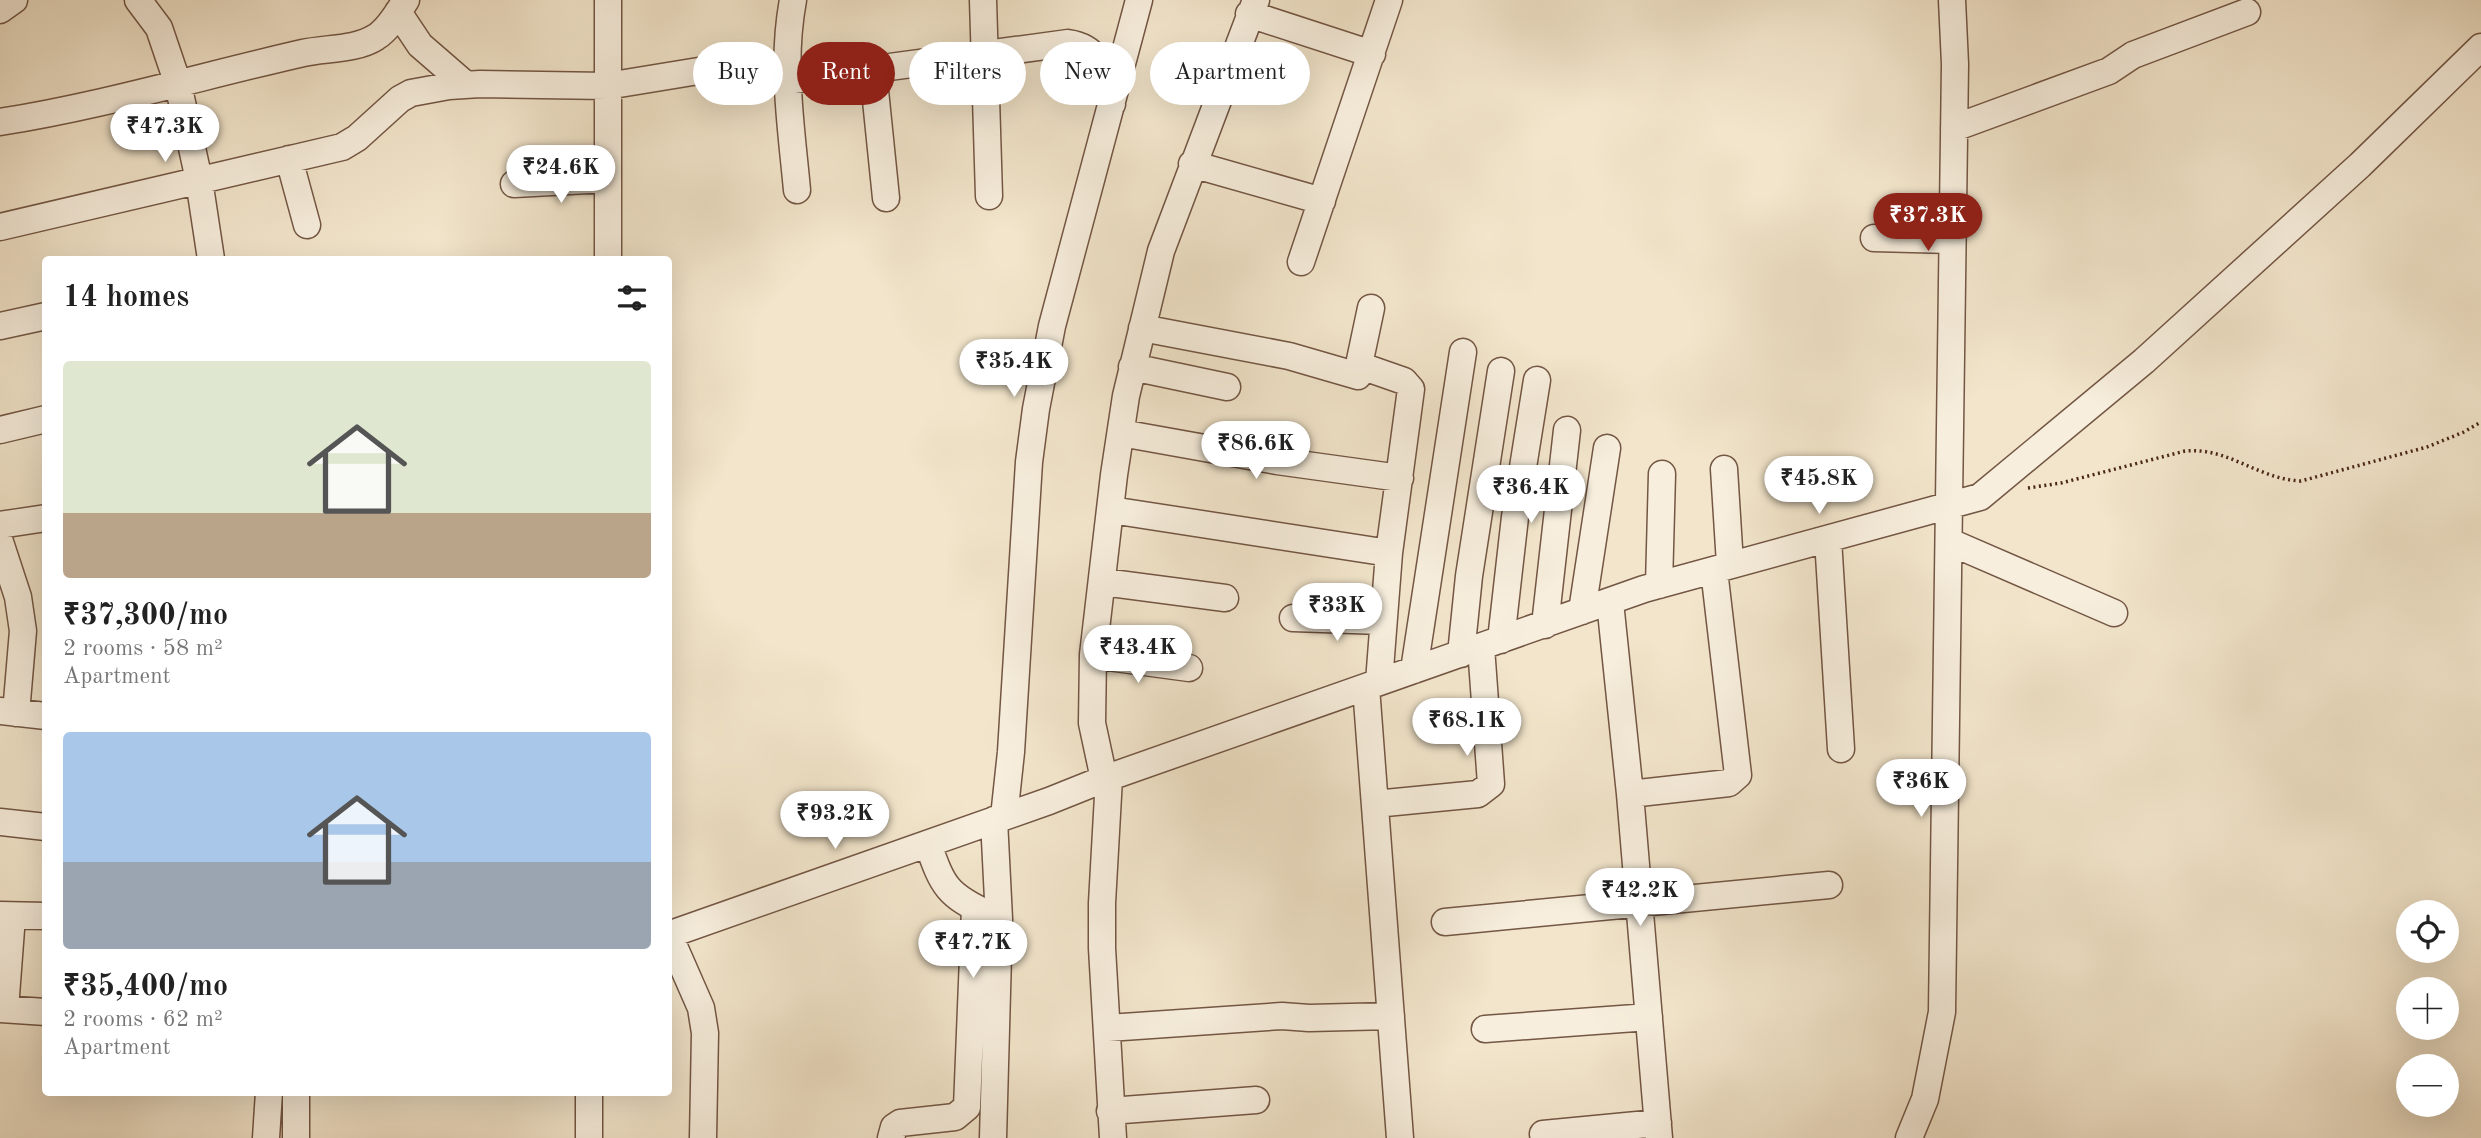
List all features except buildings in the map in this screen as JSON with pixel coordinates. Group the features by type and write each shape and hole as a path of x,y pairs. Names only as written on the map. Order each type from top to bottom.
{"street":[{"path":"0,10 14,0"},
{"path":"138,0 159,28 178,84 199,180 211,256"},
{"path":"608,0 608,256"},
{"path":"793,0 789,20 786,80 797,190"},
{"path":"983,0 984,42"},
{"path":"1128,42 1139,0"},
{"path":"1301,262 1389,0"},
{"path":"1909,1138 1925,1099 1942,1012 1955,64 1952,0"},
{"path":"0,122 60,112 305,53 363,42 376,37 402,6 420,45 465,84"},
{"path":"1113,1138 1102,948 1106,778 1092,723 1093,655 1132,367 1161,251 1252,7 1371,54"},
{"path":"1954,128 2109,71 2133,55 2246,12"},
{"path":"672,934 1609,601 1722,567 1980,497 2144,361 2360,165 2481,47"},
{"path":"0,227 348,144 389,107 411,93 465,84 607,86 729,66 786,80 797,79"},
{"path":"876,105 886,198"},
{"path":"986,105 989,196"},
{"path":"891,1138 894,1127 900,1123 956,1117 967,1107 969,1100 987,913 1006,816 1029,462 1036,409 1052,326 1112,105"},
{"path":"289,159 307,225"},
{"path":"1192,164 1322,201"},
{"path":"513,184 607,179"},
{"path":"1874,238 1951,240"},
{"path":"1371,308 1361,366 1404,382 1411,389 1373,685 1375,804 1400,1138"},
{"path":"0,326 42,317"},
{"path":"1142,328 1289,356 1358,376"},
{"path":"1414,670 1463,352"},
{"path":"1132,367 1227,387"},
{"path":"1375,804 1478,794 1491,784 1481,647 1469,576 1501,371"},
{"path":"1481,647 1515,517 1537,380"},
{"path":"0,430 42,420"},
{"path":"1545,625 1567,430"},
{"path":"1121,433 1277,461 1400,478"},
{"path":"1582,611 1607,448"},
{"path":"1630,794 1729,783 1738,775 1722,567 1724,468"},
{"path":"1659,585 1662,474"},
{"path":"1111,510 1389,553"},
{"path":"0,524 42,519"},
{"path":"1828,539 1841,749"},
{"path":"0,542 18,597 23,631 8,712 42,716"},
{"path":"1950,542 2114,613"},
{"path":"1103,582 1225,598"},
{"path":"1543,1134 1658,1130 1630,794 1609,601"},
{"path":"1293,618 1382,621"},
{"path":"1093,655 1189,668"},
{"path":"0,822 42,827"},
{"path":"928,844 947,889 961,901 987,913"},
{"path":"1445,922 1829,885"},
{"path":"987,913 993,1138"},
{"path":"42,916 6,916 2,1009 42,1012"},
{"path":"672,942 701,1008 705,1033 702,1138"},
{"path":"1108,1028 1282,1016 1391,1016"},
{"path":"1485,1029 1649,1017"},
{"path":"266,1138 269,1096"},
{"path":"296,1096 296,1138"},
{"path":"589,1096 589,1138"},
{"path":"1111,1111 1256,1100"}],"path":[{"path":"2021,490 2202,449 2221,454 2282,480 2301,481 2427,447 2481,422"}]}
